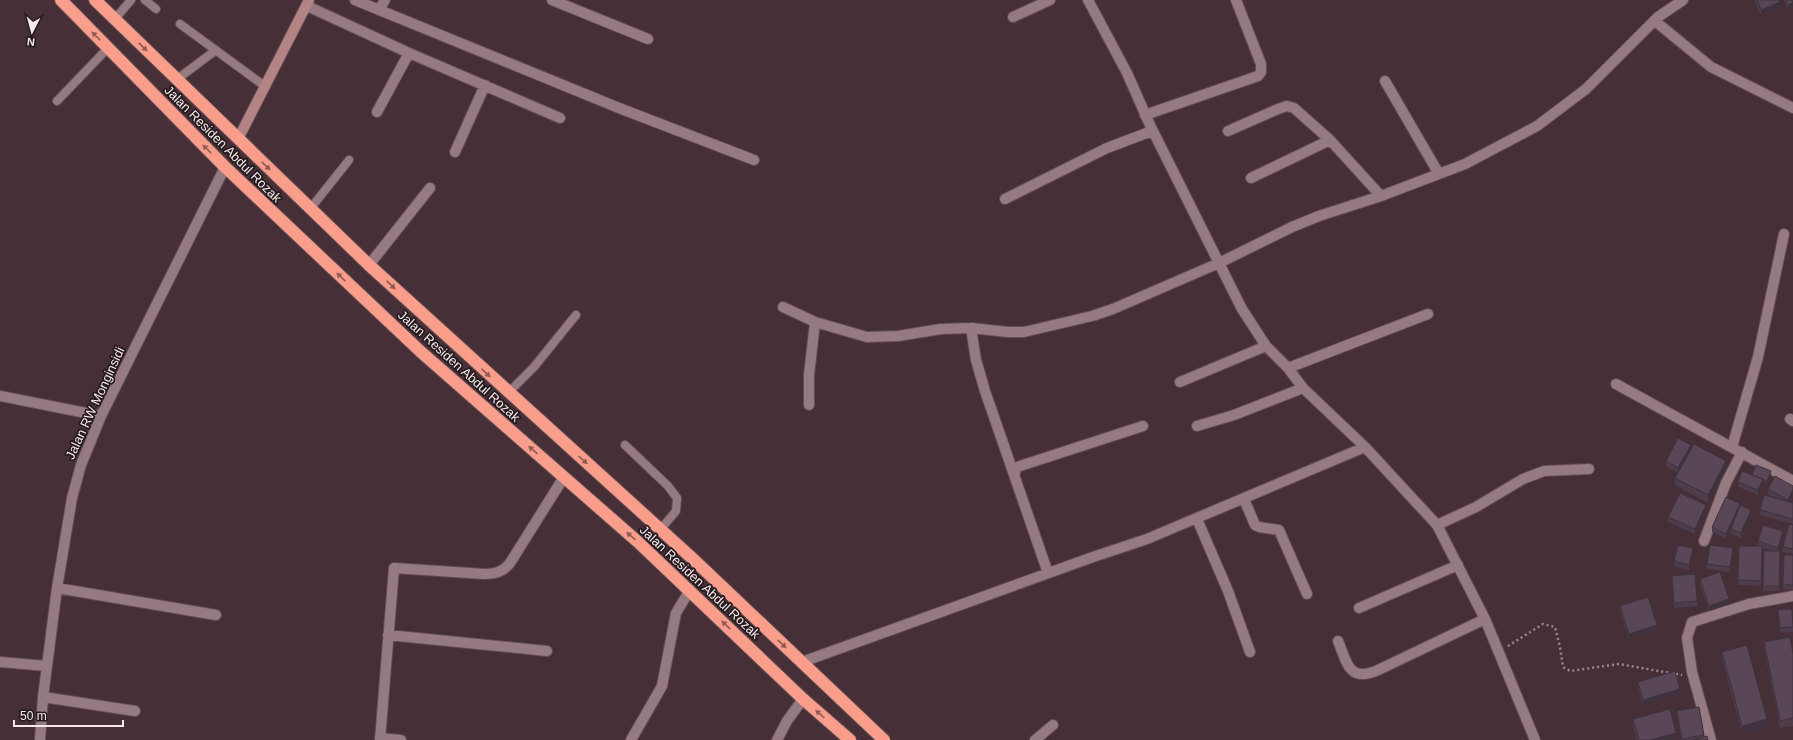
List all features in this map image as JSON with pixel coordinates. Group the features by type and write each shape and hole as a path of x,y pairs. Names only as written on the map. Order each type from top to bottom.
{"highway":[{"name":"Jalan Residen Abdul Rozak","path":"60,0 225,167 421,352 638,542 803,699 850,740"},
{"name":"Jalan Residen Abdul Rozak","path":"95,0 238,140 369,265 660,530 884,740"}],"street":[{"path":"354,0 619,108 754,160"},
{"path":"380,10 385,0"},
{"path":"552,0 648,39"},
{"path":"1013,17 1050,0"},
{"path":"1088,0 1127,73 1148,122 1242,309 1266,346 1288,368 1303,388 1365,447 1437,524 1485,619 1535,740"},
{"path":"1005,199 1107,148 1148,122 1258,76 1261,72 1261,64 1236,0"},
{"path":"783,307 815,322 867,338 881,338 941,329 971,328 1008,332 1024,332 1092,316 1136,300 1219,263 1292,227 1319,216 1381,196 1465,164 1537,126 1586,89 1655,21 1683,0"},
{"path":"238,140 308,3 409,53 560,118"},
{"path":"1655,21 1711,67 1793,108"},
{"path":"377,112 409,53"},
{"path":"1385,81 1439,174"},
{"path":"455,152 485,85"},
{"path":"1228,131 1278,109 1290,107 1298,110 1330,140 1381,196"},
{"path":"1251,178 1330,140"},
{"name":"Jalan RW Monginsidi","path":"40,740 43,697 57,588 72,498 81,465 101,416 225,167"},
{"path":"369,265 430,188"},
{"path":"1732,446 1758,357 1784,234"},
{"path":"1288,368 1428,314"},
{"path":"809,405 809,375 815,322"},
{"path":"971,328 976,360 985,391 996,425 1015,473 1048,573"},
{"path":"1180,382 1266,346"},
{"path":"1616,384 1732,446 1793,481"},
{"path":"1197,426 1234,415 1303,388"},
{"path":"0,396 101,416"},
{"path":"1015,473 1016,468 1020,466 1144,426"},
{"path":"802,662 1048,573 1147,539 1365,447"},
{"path":"1704,541 1726,483 1742,452"},
{"path":"1437,524 1476,507 1523,479 1544,471 1589,469"},
{"path":"402,740 380,739 394,568 484,574 493,574 503,570 510,563 564,477"},
{"path":"1244,499 1255,525 1279,530 1307,594"},
{"path":"1197,519 1228,591 1250,652"},
{"path":"1359,608 1458,565"},
{"path":"57,588 216,615"},
{"path":"631,740 662,686 676,613 690,590"},
{"path":"1711,740 1694,678 1687,638 1692,622 1749,604 1793,596"},
{"path":"1338,641 1350,670 1354,673 1363,675 1376,671 1485,619"},
{"path":"388,635 547,651"},
{"path":"0,662 47,666"},
{"path":"43,697 135,711"},
{"path":"777,740 787,721 803,699"},
{"path":"1035,740 1053,725"}],"lane":[{"path":"114,19 131,0"},
{"path":"145,0 156,9"},
{"path":"180,24 266,86"},
{"path":"57,101 108,48"},
{"path":"176,80 216,50"},
{"path":"310,209 349,160"},
{"path":"508,393 534,367 576,315"},
{"path":"625,445 668,486 677,498 676,511 660,530"}],"path":[{"path":"1498,652 1543,624 1555,627 1563,668 1570,671 1619,664 1694,678"}],"building":[{"path":"1757,0 1779,0 1780,2 1761,10"},
{"path":"1786,0 1793,0 1793,2 1788,5"},
{"path":"1678,438 1691,445 1678,468 1666,461"},
{"path":"1694,444 1726,461 1708,495 1675,478"},
{"path":"1756,465 1771,471 1767,481 1752,475"},
{"path":"1742,471 1763,479 1758,490 1738,482"},
{"path":"1775,476 1793,486 1793,490 1788,500 1768,489"},
{"path":"1680,493 1706,505 1695,529 1668,517"},
{"path":"1764,495 1793,503 1793,519 1760,510"},
{"path":"1726,497 1740,504 1726,534 1712,527"},
{"path":"1740,505 1751,510 1741,533 1731,529"},
{"path":"1789,524 1793,525 1793,549 1783,547"},
{"path":"1763,525 1783,531 1778,548 1758,541"},
{"path":"1678,545 1693,548 1689,565 1674,561"},
{"path":"1710,545 1733,548 1730,567 1707,564"},
{"path":"1739,546 1762,546 1761,581 1738,580"},
{"path":"1764,551 1780,551 1779,586 1763,586"},
{"path":"1784,555 1793,555 1793,585 1783,584"},
{"path":"1720,572 1729,599 1709,606 1700,579"},
{"path":"1695,574 1697,601 1674,603 1672,576"},
{"path":"1648,597 1657,625 1629,634 1620,606"},
{"path":"1792,609 1793,627 1780,628 1778,610"},
{"path":"1790,637 1793,654 1793,718 1780,721 1764,642"},
{"path":"1747,645 1767,719 1742,726 1722,652"},
{"path":"1675,671 1680,689 1643,700 1638,682"},
{"path":"1699,707 1704,735 1682,739 1677,711"},
{"path":"1670,709 1676,733 1650,740 1639,740 1633,719"},
{"path":"1707,736 1708,740 1693,740"}]}
